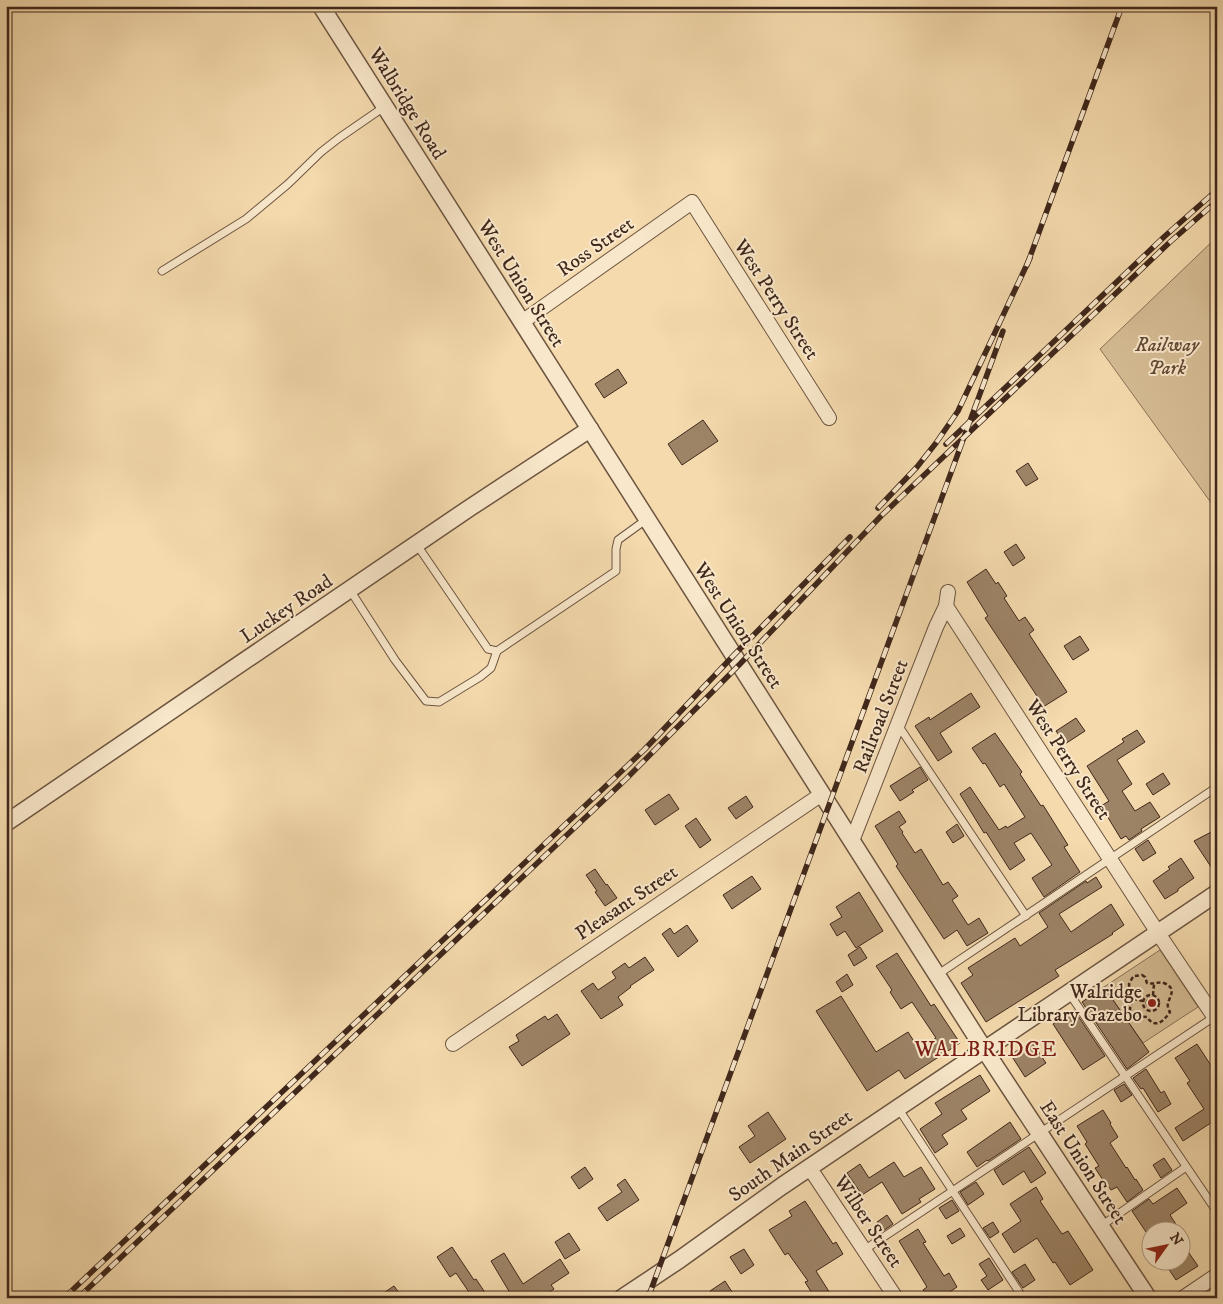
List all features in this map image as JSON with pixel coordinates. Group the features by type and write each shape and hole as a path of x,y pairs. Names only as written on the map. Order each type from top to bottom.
{"street":[{"name":"Walbridge Road","path":"321,6 459,223"},
{"name":"Ross Street","path":"522,322 692,202"},
{"name":"West Perry Street","path":"692,202 829,418"},
{"name":"West Union Street","path":"459,223 984,1049"},
{"name":"Luckey Road","path":"6,823 416,544 590,429"},
{"name":"Railroad Street","path":"852,841 946,606 948,592"},
{"name":"West Perry Street","path":"946,606 1158,933 1211,1001 1215,1019"},
{"name":"Pleasant Street","path":"453,1044 822,794"},
{"name":"South Main Street","path":"622,1298 679,1260 809,1167 1217,893"},
{"name":"East Union Street","path":"984,1049 1148,1298"},
{"name":"Wilber Street","path":"809,1167 896,1298"},
{"path":"1183,1298 1217,1275"}],"lane":[{"path":"162,271 246,219 288,184 320,152 385,106"},
{"path":"350,590 395,660 426,701 439,702 480,677 491,668 497,651 616,571 618,540 647,519"},
{"path":"416,544 488,649 497,651"},
{"path":"898,724 1026,916"},
{"path":"937,975 1217,787"},
{"path":"1069,992 1217,1212"},
{"path":"864,1250 1215,1019"},
{"path":"897,1108 1023,1298"},
{"path":"1101,1226 1186,1167"}],"path":[{"path":"1130,971 1134,976"},
{"path":"1142,975 1147,982 1154,984 1159,982 1165,983 1170,988 1172,994 1167,1004 1170,1012 1163,1021 1154,1024 1147,1018 1131,1014 1130,1005 1134,999 1134,994 1129,986 1134,976 1142,975"},
{"path":"1152,995 1154,984"},
{"path":"1170,988 1174,985"},
{"path":"1148,995 1152,995 1158,999 1159,1004 1156,1009 1150,1010 1144,1007 1143,1001 1148,995"},
{"path":"1134,999 1143,1001"},
{"path":"1147,1018 1150,1010"}],"green space":[{"name":"Railway Park","path":"1217,237 1217,511 1100,349"},
{"path":"1160,950 1198,1007 1143,1043 1104,987"}],"building":[{"path":"618,369 627,383 604,398 595,384"},
{"path":"703,420 718,441 682,465 668,444"},
{"path":"1028,463 1038,479 1026,486 1016,471"},
{"path":"1016,544 1025,558 1013,566 1004,552"},
{"path":"986,569 1007,596 1004,598 1019,621 1025,617 1034,630 1029,634 1067,692 1043,707 985,618 988,616 967,582"},
{"path":"1080,636 1089,650 1073,660 1064,646"},
{"path":"971,693 980,707 940,733 952,752 938,761 915,726 929,717 930,720"},
{"path":"1076,718 1085,731 1065,744 1056,731"},
{"path":"1137,730 1145,742 1117,760 1132,784 1122,791 1135,811 1150,802 1160,817 1141,829 1142,831 1129,840 1126,836 1121,839 1101,806 1109,801 1087,766 1124,742 1122,739"},
{"path":"995,733 1068,845 1064,847 1080,872 1044,897 1032,878 1052,865 1031,833 1014,843 1025,860 1010,870 960,794 970,787 999,830 1006,826 1007,828 1025,817 1004,784 1000,787 985,763 983,764 972,748"},
{"path":"920,767 928,780 912,790 914,792 900,801 890,786"},
{"path":"1163,773 1170,784 1153,795 1146,784"},
{"path":"669,794 679,809 655,825 645,810"},
{"path":"746,796 753,807 736,819 728,808"},
{"path":"899,811 906,822 899,827 915,853 921,849 943,885 948,882 958,896 952,900 968,925 979,918 988,933 967,946 957,930 944,939 896,866 898,864 875,826"},
{"path":"696,818 711,840 700,848 685,826"},
{"path":"957,824 964,836 953,843 946,832"},
{"path":"1217,829 1217,876 1194,841"},
{"path":"1148,840 1156,853 1143,861 1135,849"},
{"path":"1181,858 1194,878 1165,899 1153,881 1170,869 1168,867"},
{"path":"595,869 617,898 605,906 586,875"},
{"path":"752,876 761,889 732,909 723,895"},
{"path":"1096,877 1102,887 1059,914 1071,932 1111,904 1124,925 1113,934 1055,970 1059,976 986,1022 961,983 973,975 968,968 1015,938 1020,946 1048,927 1039,913 1086,881 1087,883"},
{"path":"859,892 883,931 856,948 845,931 837,936 830,924 842,917 836,907"},
{"path":"687,925 698,941 678,957 662,934 670,928 674,934"},
{"path":"860,947 867,958 854,966 848,955"},
{"path":"897,953 931,1006 934,1004 960,1043 905,1079 899,1070 867,1091 816,1011 841,996 876,1052 908,1032 919,1049 936,1038 912,1002 901,1009 890,992 892,990 876,966"},
{"path":"645,957 654,970 630,986 618,997 623,1005 601,1019 581,991 593,983 598,990 616,978 612,972 625,963 629,968"},
{"path":"847,974 853,985 842,992 836,982"},
{"path":"1104,987 1149,1052 1127,1069 1082,1002"},
{"name":"Walridge Library Gazebo","path":"1149,998 1153,998 1156,1003 1155,1007 1149,1008 1146,1005 1146,1001"},
{"path":"1074,1010 1105,1056 1083,1070 1053,1024"},
{"path":"557,1014 570,1034 522,1066 509,1047 519,1041 516,1035 545,1016 548,1020"},
{"path":"1031,1041 1046,1063 1025,1077 1011,1055"},
{"path":"1197,1044 1212,1067 1217,1064 1217,1119 1183,1141 1175,1128 1204,1109 1187,1083 1190,1081 1175,1058"},
{"path":"1146,1069 1161,1093 1164,1091 1171,1104 1158,1112 1143,1088 1141,1089 1133,1078"},
{"path":"980,1075 990,1091 961,1110 967,1119 942,1135 948,1144 935,1153 920,1129 942,1114 935,1103"},
{"path":"1124,1084 1132,1095 1121,1102 1114,1090"},
{"path":"1103,1110 1118,1137 1110,1143 1143,1190 1127,1202 1117,1187 1111,1190 1095,1168 1099,1166 1085,1144 1087,1142 1077,1126"},
{"path":"768,1112 786,1139 750,1163 739,1147 755,1136 748,1126"},
{"path":"1010,1122 1021,1139 977,1167 967,1152"},
{"path":"1029,1147 1046,1173 1031,1183 1024,1171 1003,1185 994,1170"},
{"path":"1164,1158 1172,1170 1161,1178 1153,1165"},
{"path":"894,1162 904,1177 921,1167 935,1189 919,1199 921,1202 902,1214 882,1182 862,1195 847,1173 860,1164 869,1178"},
{"path":"585,1167 593,1179 579,1189 571,1177"},
{"path":"625,1179 639,1200 607,1221 598,1208 622,1192 617,1185"},
{"path":"976,1182 984,1194 968,1205 960,1192"},
{"path":"1036,1187 1043,1199 1040,1201 1062,1234 1068,1231 1093,1270 1070,1285 1037,1238 1014,1253 1002,1234 1021,1221 1010,1204"},
{"path":"1177,1188 1187,1203 1170,1215 1175,1222 1140,1223 1132,1211 1149,1199 1153,1204"},
{"path":"952,1200 959,1211 946,1219 939,1208"},
{"path":"805,1201 833,1244 836,1242 843,1254 816,1271 833,1298 815,1298 805,1282 808,1281 788,1253 785,1255 769,1230 792,1216 789,1211"},
{"path":"887,1215 893,1224 883,1231 877,1222"},
{"path":"993,1222 999,1232 990,1238 983,1228"},
{"path":"960,1228 965,1236 952,1244 947,1236"},
{"path":"918,1229 926,1242 923,1243 944,1276 949,1273 957,1287 941,1298 929,1298 923,1290 927,1287 899,1241"},
{"path":"569,1233 580,1250 565,1259 555,1242"},
{"path":"452,1247 488,1298 473,1298 456,1273 450,1277 437,1257"},
{"path":"744,1249 754,1265 741,1274 730,1257"},
{"path":"504,1253 523,1284 560,1259 569,1273 551,1285 554,1289 541,1298 513,1298 491,1261"},
{"path":"1190,1254 1198,1266 1190,1271"},
{"path":"989,1258 1003,1280 988,1290 981,1280 987,1276 979,1264"},
{"path":"1025,1264 1035,1280 1023,1288 1012,1272"},
{"path":"1171,1272 1189,1272 1176,1280"},
{"path":"725,1281 736,1298 715,1298 710,1291"},
{"path":"394,1286 403,1298 376,1298"}],"railway":[{"path":"1027,265 1122,6"},
{"path":"946,444 1165,236 1217,190"},
{"path":"78,1298 625,780 740,664 881,516 1170,242 1217,201"},
{"path":"878,508 917,467 958,411 1030,258"},
{"path":"648,1298 1003,331"},
{"path":"64,1298 644,750 850,537"}],"place":[{"name":"Walridge Library Gazebo","path":"1152,1003"}],"district":[{"name":"WALBRIDGE","path":"986,1048"}]}
